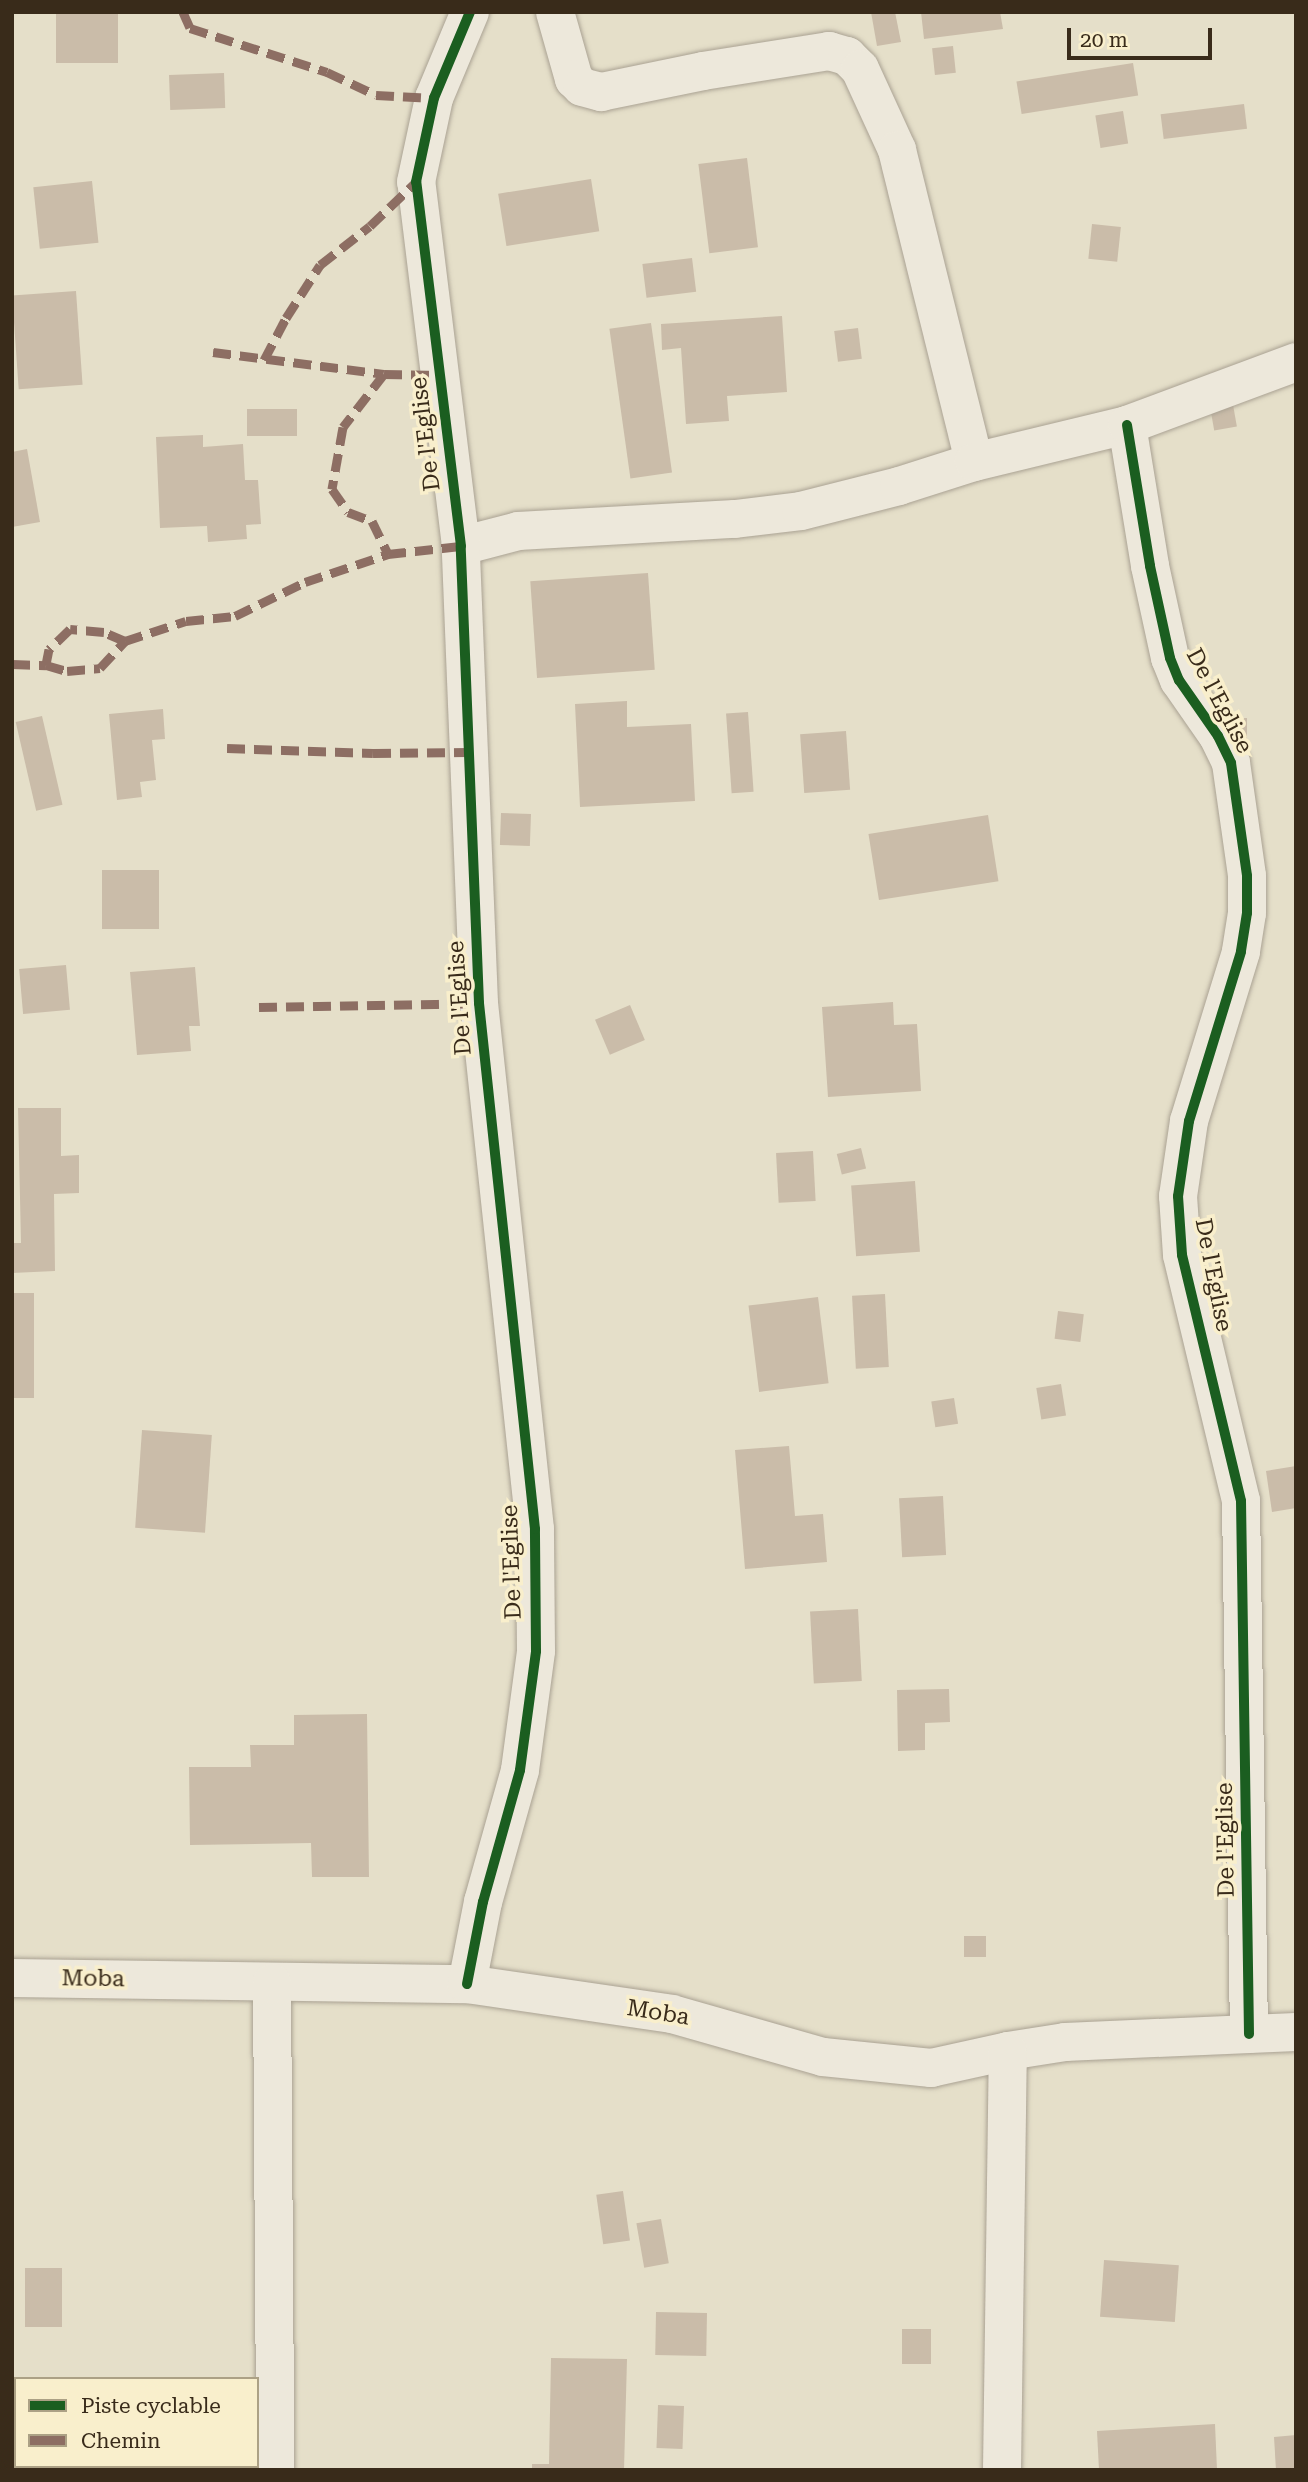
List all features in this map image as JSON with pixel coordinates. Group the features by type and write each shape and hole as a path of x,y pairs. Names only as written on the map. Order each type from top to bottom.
{"street":[{"name":"De l'Eglise","path":"467,1984 483,1902 520,1770 536,1637 535,1530 480,1003 461,546 416,182 434,98 470,12"},
{"path":"555,12 574,79 582,87 601,92 703,71 829,51 847,56 859,69 897,150 974,462"},
{"path":"461,546 518,531 735,519 802,511 899,486 974,462 1127,425 1296,362"},
{"name":"De l'Eglise","path":"1127,425 1150,566 1170,657 1179,680 1218,736 1231,763 1247,876 1247,913 1241,952 1189,1121 1178,1196 1182,1255 1231,1450 1241,1501 1249,2034"},
{"name":"Moba","path":"12,1978 467,1984 673,2014 823,2057 931,2068 1008,2050 1065,2042 1296,2032"},
{"path":"272,1983 275,2470"},
{"path":"1002,2470 1008,2050"}],"building":[{"path":"56,12 118,12 118,63 56,63"},
{"path":"871,12 895,12 901,42 877,46"},
{"path":"921,12 1000,12 1003,29 924,39"},
{"path":"953,46 956,73 935,75 932,48"},
{"path":"1133,63 1138,96 1022,114 1016,81"},
{"path":"224,73 225,108 170,110 169,75"},
{"path":"1244,104 1247,129 1164,139 1161,114"},
{"path":"1123,111 1128,144 1101,148 1095,115"},
{"path":"747,158 758,247 709,253 698,164"},
{"path":"591,179 599,231 506,246 498,194"},
{"path":"92,181 98,243 40,249 33,187"},
{"path":"1092,224 1121,227 1117,262 1088,259"},
{"path":"692,258 696,292 647,298 642,264"},
{"path":"76,291 83,385 19,389 12,295"},
{"path":"782,316 787,392 727,396 729,421 686,424 681,348 662,350 661,324"},
{"path":"651,323 672,473 630,478 609,329"},
{"path":"858,328 862,359 838,362 834,331"},
{"path":"1232,399 1237,427 1214,431 1209,403"},
{"path":"247,409 297,409 297,436 247,436"},
{"path":"203,435 203,447 243,444 245,480 258,480 261,524 246,525 247,539 208,542 207,526 160,528 156,437"},
{"path":"27,449 40,522 12,527 12,452"},
{"path":"648,573 655,670 537,678 530,581"},
{"path":"627,701 627,727 691,724 695,801 580,807 575,704"},
{"path":"163,709 165,739 152,740 156,780 140,782 142,797 117,800 109,714"},
{"path":"748,712 754,792 732,793 726,714"},
{"path":"42,716 62,805 36,811 16,722"},
{"path":"1227,718 1247,718 1247,741 1227,741"},
{"path":"846,731 850,790 804,793 800,734"},
{"path":"501,813 531,814 530,846 500,845"},
{"path":"988,815 998,881 879,900 868,834"},
{"path":"102,870 159,870 159,929 102,929"},
{"path":"66,965 70,1010 23,1014 19,969"},
{"path":"195,967 200,1026 189,1026 191,1051 137,1055 130,972"},
{"path":"893,1002 894,1025 917,1024 921,1091 828,1097 822,1007"},
{"path":"630,1005 645,1040 610,1055 595,1020"},
{"path":"18,1108 61,1108 61,1156 79,1155 79,1193 54,1194 55,1271 12,1273 12,1243 21,1243"},
{"path":"861,1148 866,1168 842,1174 837,1154"},
{"path":"813,1151 816,1201 779,1203 776,1153"},
{"path":"915,1181 920,1252 856,1256 851,1185"},
{"path":"12,1293 34,1293 34,1398 12,1398"},
{"path":"885,1294 889,1367 856,1369 852,1296"},
{"path":"818,1297 829,1383 759,1392 749,1306"},
{"path":"1058,1311 1084,1314 1080,1342 1055,1339"},
{"path":"1061,1384 1066,1416 1041,1420 1036,1388"},
{"path":"954,1398 958,1424 935,1427 931,1402"},
{"path":"142,1430 212,1435 205,1533 135,1528"},
{"path":"789,1446 795,1516 823,1514 827,1562 745,1569 735,1450"},
{"path":"1296,1466 1296,1508 1272,1512 1266,1471"},
{"path":"943,1496 946,1555 902,1557 899,1498"},
{"path":"858,1609 862,1681 814,1683 810,1612"},
{"path":"949,1689 950,1722 925,1723 925,1750 898,1751 897,1690"},
{"path":"367,1714 369,1877 312,1877 311,1843 190,1845 189,1767 251,1767 250,1745 294,1745 294,1715"},
{"path":"964,1936 986,1936 986,1957 964,1957"},
{"path":"623,2191 630,2241 603,2244 596,2195"},
{"path":"661,2219 669,2263 644,2268 636,2223"},
{"path":"1104,2260 1179,2265 1175,2322 1100,2317"},
{"path":"25,2268 62,2268 62,2327 25,2327"},
{"path":"656,2312 707,2313 706,2356 655,2355"},
{"path":"902,2329 931,2329 931,2364 902,2364"},
{"path":"551,2358 627,2359 624,2470 532,2470 532,2464 549,2464"},
{"path":"658,2405 684,2406 682,2449 656,2448"},
{"path":"1215,2424 1217,2470 1099,2470 1097,2431"},
{"path":"1296,2435 1296,2470 1276,2470 1274,2437"},
{"path":"12,2458 14,2468 62,2468 62,2470 12,2470"}],"marked path":[{"path":"183,12 190,28 327,72 376,95 434,98"},
{"path":"264,360 286,318 320,265 370,226 416,182"},
{"path":"213,352 384,374 441,375"},
{"path":"384,374 343,427 332,489 348,512 372,521 388,554"},
{"path":"125,641 186,621 235,616 305,582 388,554 461,546"},
{"path":"12,664 46,665 67,671 100,668 125,641 104,632 70,629 49,649 46,665"},
{"path":"227,748 373,753 470,752"},
{"path":"259,1007 479,1003"}],"cycle path":[{"path":"467,1984 483,1902 520,1770 536,1651 535,1529 479,1003 461,546 416,182 434,98 470,12"},
{"path":"1127,425 1150,566 1170,658 1179,680 1218,736 1231,763 1247,876 1247,913 1241,952 1189,1121 1178,1196 1182,1255 1241,1501 1249,2034"}]}
